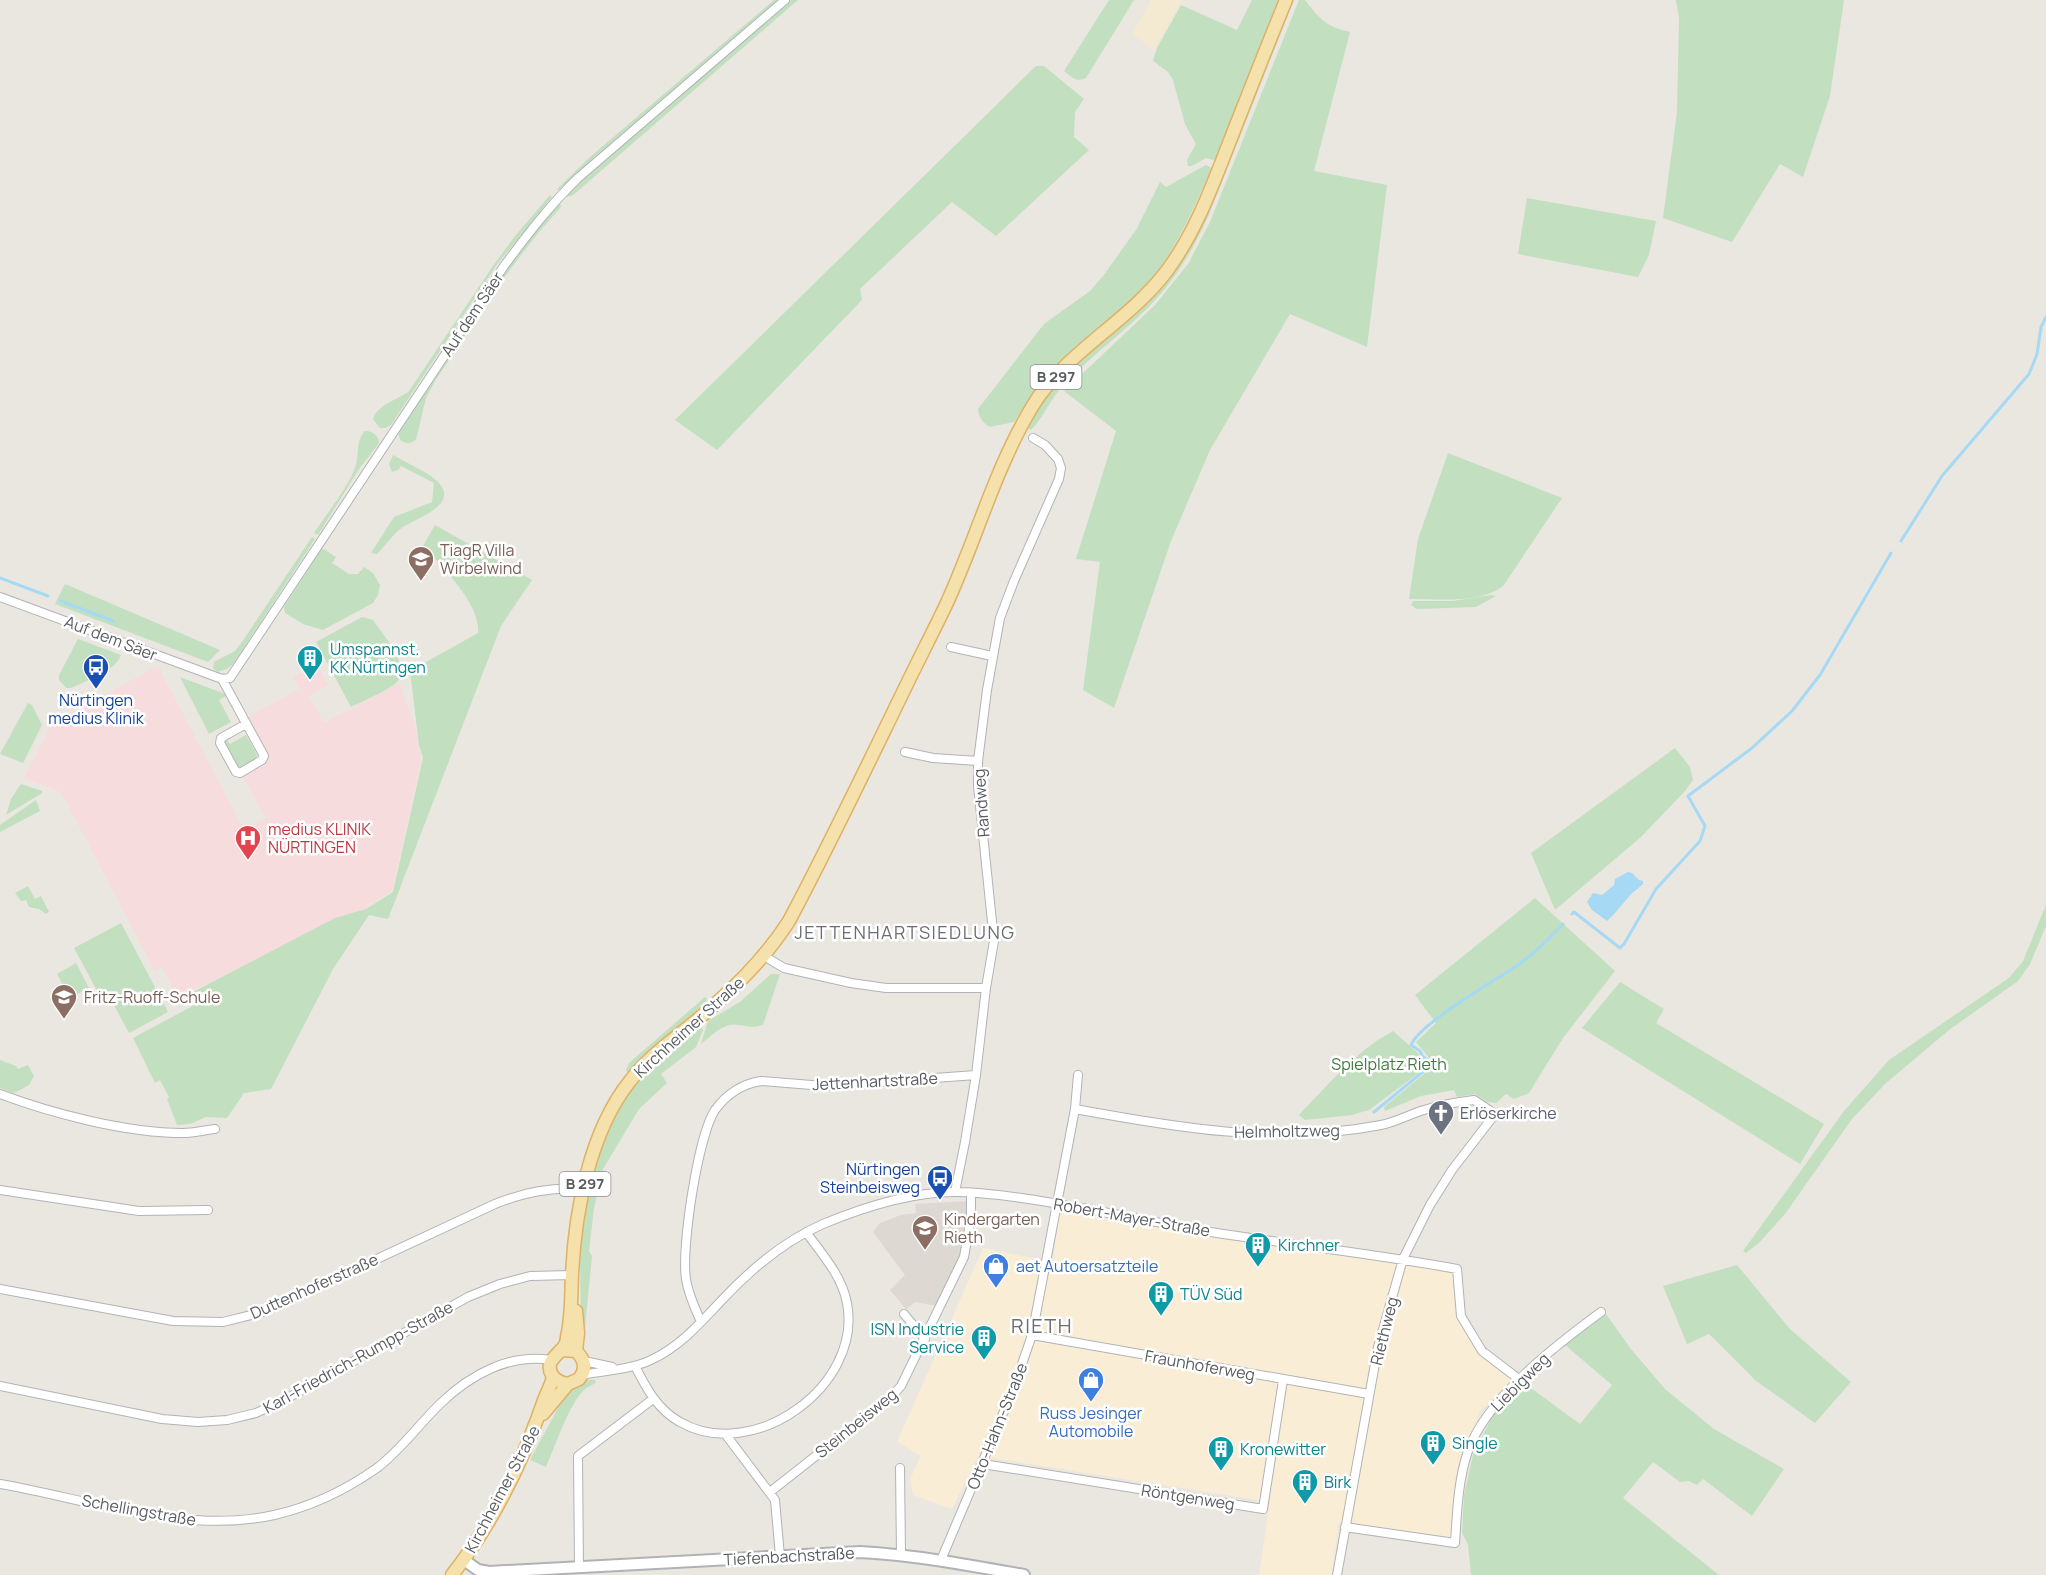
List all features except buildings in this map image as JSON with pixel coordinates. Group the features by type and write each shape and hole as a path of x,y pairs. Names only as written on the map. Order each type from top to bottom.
{"main road":[{"name":"Kirchheimer Straße","path":"562,1350 570,1328 572,1275 583,1190 604,1126 615,1102 628,1082 657,1052 735,986 764,956 789,921 945,607 994,482 1015,436 1033,404 1050,384 1141,300 1157,283 1184,245 1219,168 1286,0"},
{"name":"Kirchheimer Straße","path":"540,1418 567,1384 579,1379 582,1375 578,1322 572,1294"},
{"path":"551,1360 562,1350 580,1356"},
{"name":"Kirchheimer Straße","path":"452,1575 480,1536 540,1418 553,1377 551,1360"},
{"path":"553,1377 567,1384"},
{"name":"Kirchheimer Straße","path":"442,1575 464,1560"}],"street":[{"name":"Auf dem Säer","path":"0,597 222,679 230,678 504,266 559,197 578,178 785,0"},
{"name":"Randweg","path":"955,1191 976,1075 986,987 994,941 978,786 978,761 992,656 1000,618 1059,479 1061,468 1058,459 1045,445 1033,438"},
{"path":"951,647 992,656"},
{"path":"222,679 264,756 262,760 240,773 236,772 220,743 221,738 246,724"},
{"path":"905,752 933,758 978,761"},
{"path":"764,956 784,968 862,985 886,988 986,987"},
{"name":"Jettenhartstraße","path":"702,1322 690,1298 685,1277 691,1204 699,1156 708,1125 715,1111 727,1097 744,1086 760,1081 824,1086 976,1075"},
{"name":"Otto-Hahn-Straße","path":"941,1560 1013,1390 1032,1335 1075,1109 1078,1075"},
{"path":"0,1094 69,1114 144,1131 184,1133 215,1129"},
{"name":"Helmholtzweg","path":"1075,1109 1172,1127 1257,1134 1312,1132 1383,1125 1424,1110 1474,1100 1492,1112"},
{"name":"Riethweg","path":"1337,1575 1378,1347 1403,1259 1430,1205 1452,1170 1492,1118 1492,1112"},
{"name":"Duttenhoferstraße","path":"0,1289 173,1321 223,1322 263,1312 518,1195 560,1188 583,1190"},
{"path":"0,1190 139,1211 208,1210"},
{"name":"Robert-Mayer-Straße","path":"582,1375 635,1366 672,1349 689,1336 746,1276 784,1245 806,1232 880,1204 955,1191 1056,1203 1210,1232 1403,1259 1457,1269 1461,1316 1482,1351 1520,1380"},
{"name":"Steinbeisweg","path":"770,1492 892,1396 901,1386 964,1257 971,1218 971,1193"},
{"path":"635,1366 653,1399 665,1412 685,1425 703,1431 726,1435 760,1428 777,1421 803,1405 825,1383 843,1351 848,1336 847,1303 842,1286 806,1232"},
{"name":"Karl-Friedrich-Rumpp-Straße","path":"0,1386 162,1419 198,1422 227,1420 255,1413 286,1399 468,1297 500,1284 530,1276 572,1275"},
{"name":"Liebigweg","path":"1345,1527 1455,1543 1460,1486 1469,1450 1484,1419 1548,1353 1601,1312"},
{"path":"904,1314 925,1339"},
{"name":"Fraunhoferweg","path":"1032,1335 1369,1394"},
{"name":"Robert-Mayer-Straße","path":"580,1356 617,1368"},
{"name":"Schellingstraße","path":"0,1484 195,1521 232,1521 274,1515 351,1485 406,1443 440,1404 463,1384 482,1373 524,1358 551,1360"},
{"name":"Röntgenweg","path":"983,1464 1263,1509 1283,1380"},
{"path":"579,1567 578,1456 653,1399"},
{"path":"726,1435 775,1500 780,1556"},
{"path":"900,1468 901,1555"},
{"name":"Tiefenbachstraße","path":"478,1570 489,1572 860,1552 941,1560 1024,1575"},
{"path":"464,1560 478,1570"},
{"path":"466,1575 478,1570"}],"shaded area":[{"name":"medius KLINIK NÜRTINGEN","path":"317,664 328,685 309,696 324,723 400,683 417,733 421,760 392,891 366,908 178,997 162,968 155,971 61,792 24,778 52,723 158,666 244,830 266,818 242,775 270,759 247,718 299,689 293,677"},
{"name":"Kindergarten Rieth","path":"969,1201 965,1241 959,1261 938,1306 915,1302 906,1309 890,1290 905,1275 873,1232 880,1223 901,1215 916,1213 915,1204"},
{"path":"1059,1213 1400,1260 1455,1272 1458,1316 1481,1352 1512,1379 1480,1411 1464,1455 1452,1538 1339,1523 1332,1575 1259,1575 1270,1502 978,1456 952,1509 913,1495 910,1479 921,1456 897,1442 983,1248 1053,1262"}],"green space":[{"path":"774,0 778,0 560,189 556,190 590,157"},
{"path":"791,0 798,0 572,196 567,197 568,193 596,168"},
{"path":"1109,0 1134,0 1086,78 1074,79 1064,71"},
{"path":"1252,0 1278,0 1217,158 1213,160 1206,158 1188,166 1187,160 1196,144 1185,124 1173,80 1168,72 1153,61 1157,48 1181,5 1237,30"},
{"path":"1289,0 1294,0 1208,217 1186,260 1157,298 1074,374 1058,391 1036,425 1031,430 1027,428 1044,398 1058,381 1124,323 1170,275"},
{"path":"1299,0 1305,0 1319,17 1329,24 1350,32 1314,171 1387,185 1367,347 1290,314 1210,450 1171,541 1114,708 1083,690 1100,562 1076,559 1116,431 1064,391 1155,305 1188,264 1210,222"},
{"path":"1676,0 1844,0 1830,96 1803,177 1780,164 1732,242 1663,218 1677,112 1679,18"},
{"path":"1036,66 1044,66 1084,99 1075,112 1074,137 1089,150 996,236 952,202 860,289 862,300 717,450 675,420"},
{"path":"1206,165 1212,168 1187,221 1168,256 1145,287 1132,302 1050,373 1033,393 1014,422 990,427 985,423 978,409 1044,324 1090,291 1103,276 1136,230 1160,182 1166,187"},
{"path":"550,195 552,197 498,263 391,425 380,428 373,419 376,414 384,406 409,391 493,266"},
{"path":"1527,198 1656,221 1649,255 1638,277 1518,254"},
{"path":"560,202 561,207 510,270 435,381 426,398 416,440 408,443 400,440 398,431 511,261"},
{"path":"365,431 375,434 379,443 359,469 318,535 314,533 351,476 360,439"},
{"path":"1448,453 1562,498 1504,585 1495,591 1472,598 1409,599 1418,539"},
{"path":"393,455 437,481 443,489 444,497 434,510 399,530 377,554 371,553 394,517 432,502 434,483 401,466 392,472 389,464"},
{"path":"435,525 532,580 501,626 388,919 369,915 333,969 271,1089 244,1093 227,1118 206,1117 190,1124 177,1125 167,1099 169,1097 160,1080 155,1083 133,1038 198,1003 193,992 335,918 366,909 393,892 423,758 419,745 410,671 478,633 477,622 467,598 450,575 423,546"},
{"path":"312,537 315,539 234,663 227,669 217,672 213,668 214,662 235,651"},
{"path":"322,548 336,557 332,563 349,574 358,574 364,567 373,573 380,585 373,603 323,630 303,624 285,613 284,607"},
{"path":"65,584 220,650 208,662 55,604"},
{"path":"1496,596 1476,607 1417,609 1411,605 1413,601 1453,601"},
{"path":"362,617 373,620 389,642 398,659 401,675 397,682 389,688 351,707 316,642"},
{"path":"78,639 121,655 107,671 71,688 66,688 59,680 59,675"},
{"path":"180,677 225,694 226,696 219,700 231,722 209,734"},
{"path":"28,703 32,705 42,725 23,763 0,754"},
{"path":"246,735 257,755 255,761 241,768 235,766 224,743 226,738 230,744"},
{"path":"1675,748 1690,767 1693,780 1685,791 1641,837 1555,910 1531,853"},
{"path":"21,784 42,791 42,793 6,815 11,799"},
{"path":"36,800 40,811 0,832 0,825"},
{"path":"28,886 35,899 41,896 49,912 46,914 39,909 29,907 26,900 21,901 15,893"},
{"path":"1535,898 1615,971 1563,1038 1529,1093 1514,1099 1506,1094 1496,1103 1487,1102 1475,1094 1457,1097 1454,1090 1421,1096 1385,1111 1384,1107 1435,1065 1416,1042 1436,1023 1415,995"},
{"path":"2046,905 2046,926 2030,964 2018,981 1949,1030 1885,1084 1852,1119 1785,1214 1759,1243 1746,1253 1743,1251 1844,1111 1889,1060 2009,978 2023,961"},
{"path":"121,923 168,1012 129,1033 108,994 101,998 74,948"},
{"path":"76,963 89,988 70,998 57,974"},
{"path":"771,974 780,974 763,1025 726,1026 701,1044 708,1021 740,1002"},
{"path":"1620,982 1664,1009 1656,1023 1824,1124 1800,1164 1582,1028"},
{"path":"705,997 707,1000 628,1073 626,1070 629,1063"},
{"path":"699,1024 703,1030 696,1047 661,1074 667,1083 639,1109 603,1169 594,1208 589,1251 592,1256 583,1347 581,1345 580,1250 586,1206 601,1148 612,1120 634,1081"},
{"name":"Spielplatz Rieth","path":"1393,1031 1428,1062 1428,1066 1369,1110 1352,1115 1305,1120 1299,1115 1355,1058"},
{"path":"0,1060 18,1069 28,1065 34,1076 29,1085 14,1093 0,1088"},
{"path":"1737,1265 1790,1329 1851,1382 1815,1423 1755,1380 1709,1334 1687,1344 1663,1286"},
{"path":"1606,1314 1631,1349 1665,1389 1714,1429 1784,1469 1752,1516 1703,1479 1697,1485 1689,1481 1680,1482 1653,1462 1623,1498 1719,1575 1471,1575 1468,1544 1462,1533 1464,1495 1473,1455 1492,1417 1524,1383 1580,1424 1612,1385 1565,1345"},
{"path":"587,1380 595,1380 596,1383 584,1390 573,1405 546,1467 530,1460 566,1393"}],"sand":[{"path":"1151,0 1182,0 1156,48 1152,49 1132,34"}],"water":[{"path":"1628,872 1643,881 1643,884 1607,921 1592,910 1587,902 1593,893 1602,895 1614,885 1615,879"}],"waterway":[{"path":"1901,541 1942,476 2029,374 2037,354 2041,327 2046,317"},
{"path":"1572,914 1574,912 1620,948 1624,944 1656,889 1700,841 1705,826 1688,796 1752,748 1792,711 1820,675 1891,553"},
{"path":"0,578 48,596"},
{"path":"61,601 113,621"},
{"path":"1374,1112 1430,1066 1430,1061 1411,1045 1428,1025 1524,960 1542,946 1563,924"}],"place":[{"name":"TiagR Villa Wirbelwind","path":"421,582"},
{"name":"Umspannst. KK Nürtingen","path":"310,681"},
{"name":"Nürtingen medius Klinik","path":"96,690"},
{"name":"medius KLINIK NÜRTINGEN","path":"248,861"},
{"name":"Fritz-Ruoff-Schule","path":"64,1020"},
{"name":"Erlöserkirche","path":"1441,1136"},
{"name":"Nürtingen Steinbeisweg","path":"940,1201"},
{"name":"Kindergarten Rieth","path":"925,1251"},
{"name":"Kirchner","path":"1258,1268"},
{"name":"aet Autoersatzteile","path":"996,1289"},
{"name":"TÜV Süd","path":"1161,1317"},
{"name":"ISN Industrie Service","path":"984,1361"},
{"name":"Russ Jesinger Automobile","path":"1091,1403"},
{"name":"Single","path":"1433,1466"},
{"name":"Kronewitter","path":"1221,1472"},
{"name":"Birk","path":"1305,1505"}],"district":[{"name":"JETTENHARTSIEDLUNG","path":"905,933"},
{"name":"RIETH","path":"1042,1326"}]}
